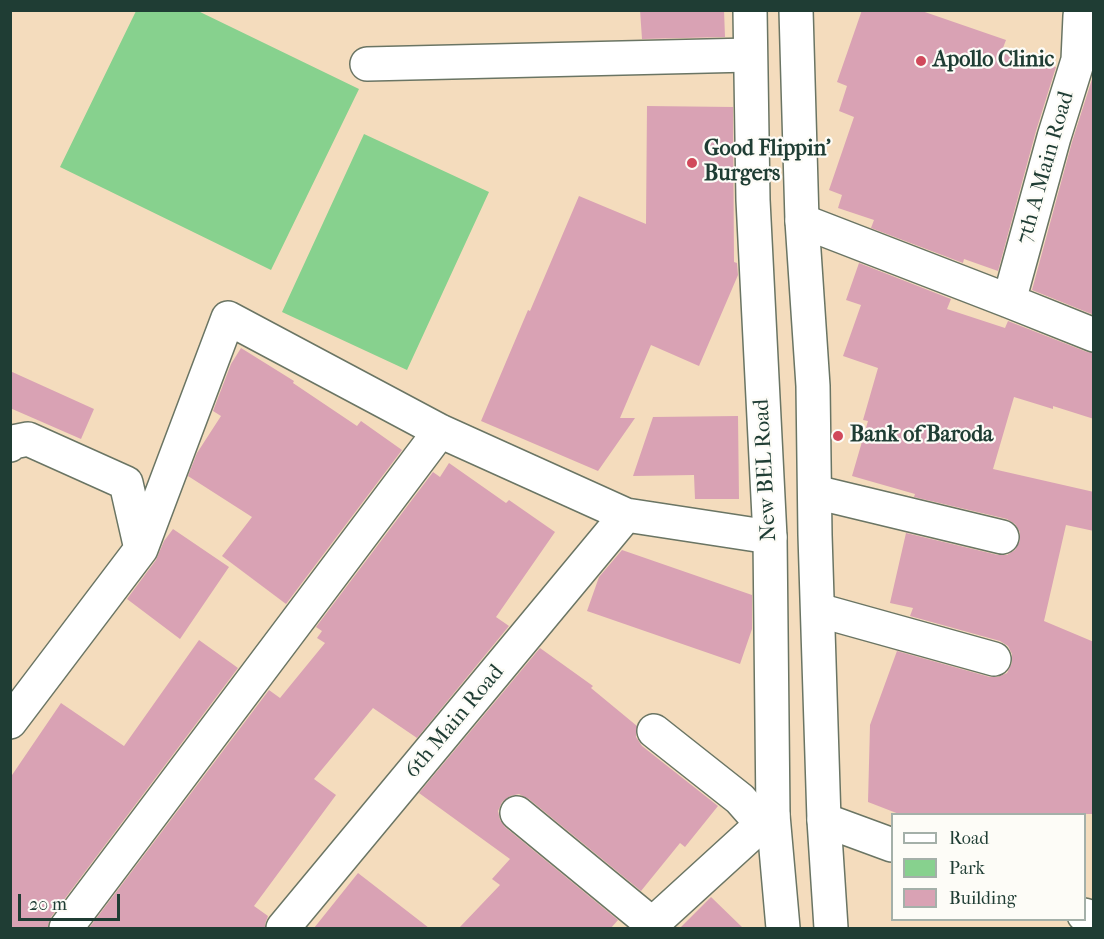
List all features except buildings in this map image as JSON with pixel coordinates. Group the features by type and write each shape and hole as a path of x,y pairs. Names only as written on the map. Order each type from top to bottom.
{"street":[{"name":"New BEL Road","path":"750,10 753,200 770,537 767,819 783,928"},
{"name":"New BEL Road","path":"795,10 802,221 813,386 824,820 831,928"},
{"path":"797,49 815,10"},
{"name":"7th A Main Road","path":"1009,301 1054,137 1078,60 1076,12"},
{"path":"367,64 750,55"},
{"path":"802,221 1094,335"},
{"path":"10,722 141,549 228,318 440,431 626,515 770,537"},
{"path":"66,928 440,431"},
{"path":"10,445 13,442 28,439 126,483 141,549"},
{"path":"815,492 1002,537"},
{"name":"6th Main Road","path":"283,928 626,515"},
{"path":"818,610 994,659"},
{"path":"517,813 650,926 767,819 654,731"},
{"path":"824,820 891,845"}],"green space":[{"path":"136,11 198,11 359,89 271,270 60,167"},
{"path":"364,134 489,192 407,370 282,312"}],"place":[{"name":"Apollo Clinic","path":"921,61"},
{"name":"Good Flippin' Burgers","path":"692,163"},
{"name":"Bank of Baroda","path":"838,436"}]}
